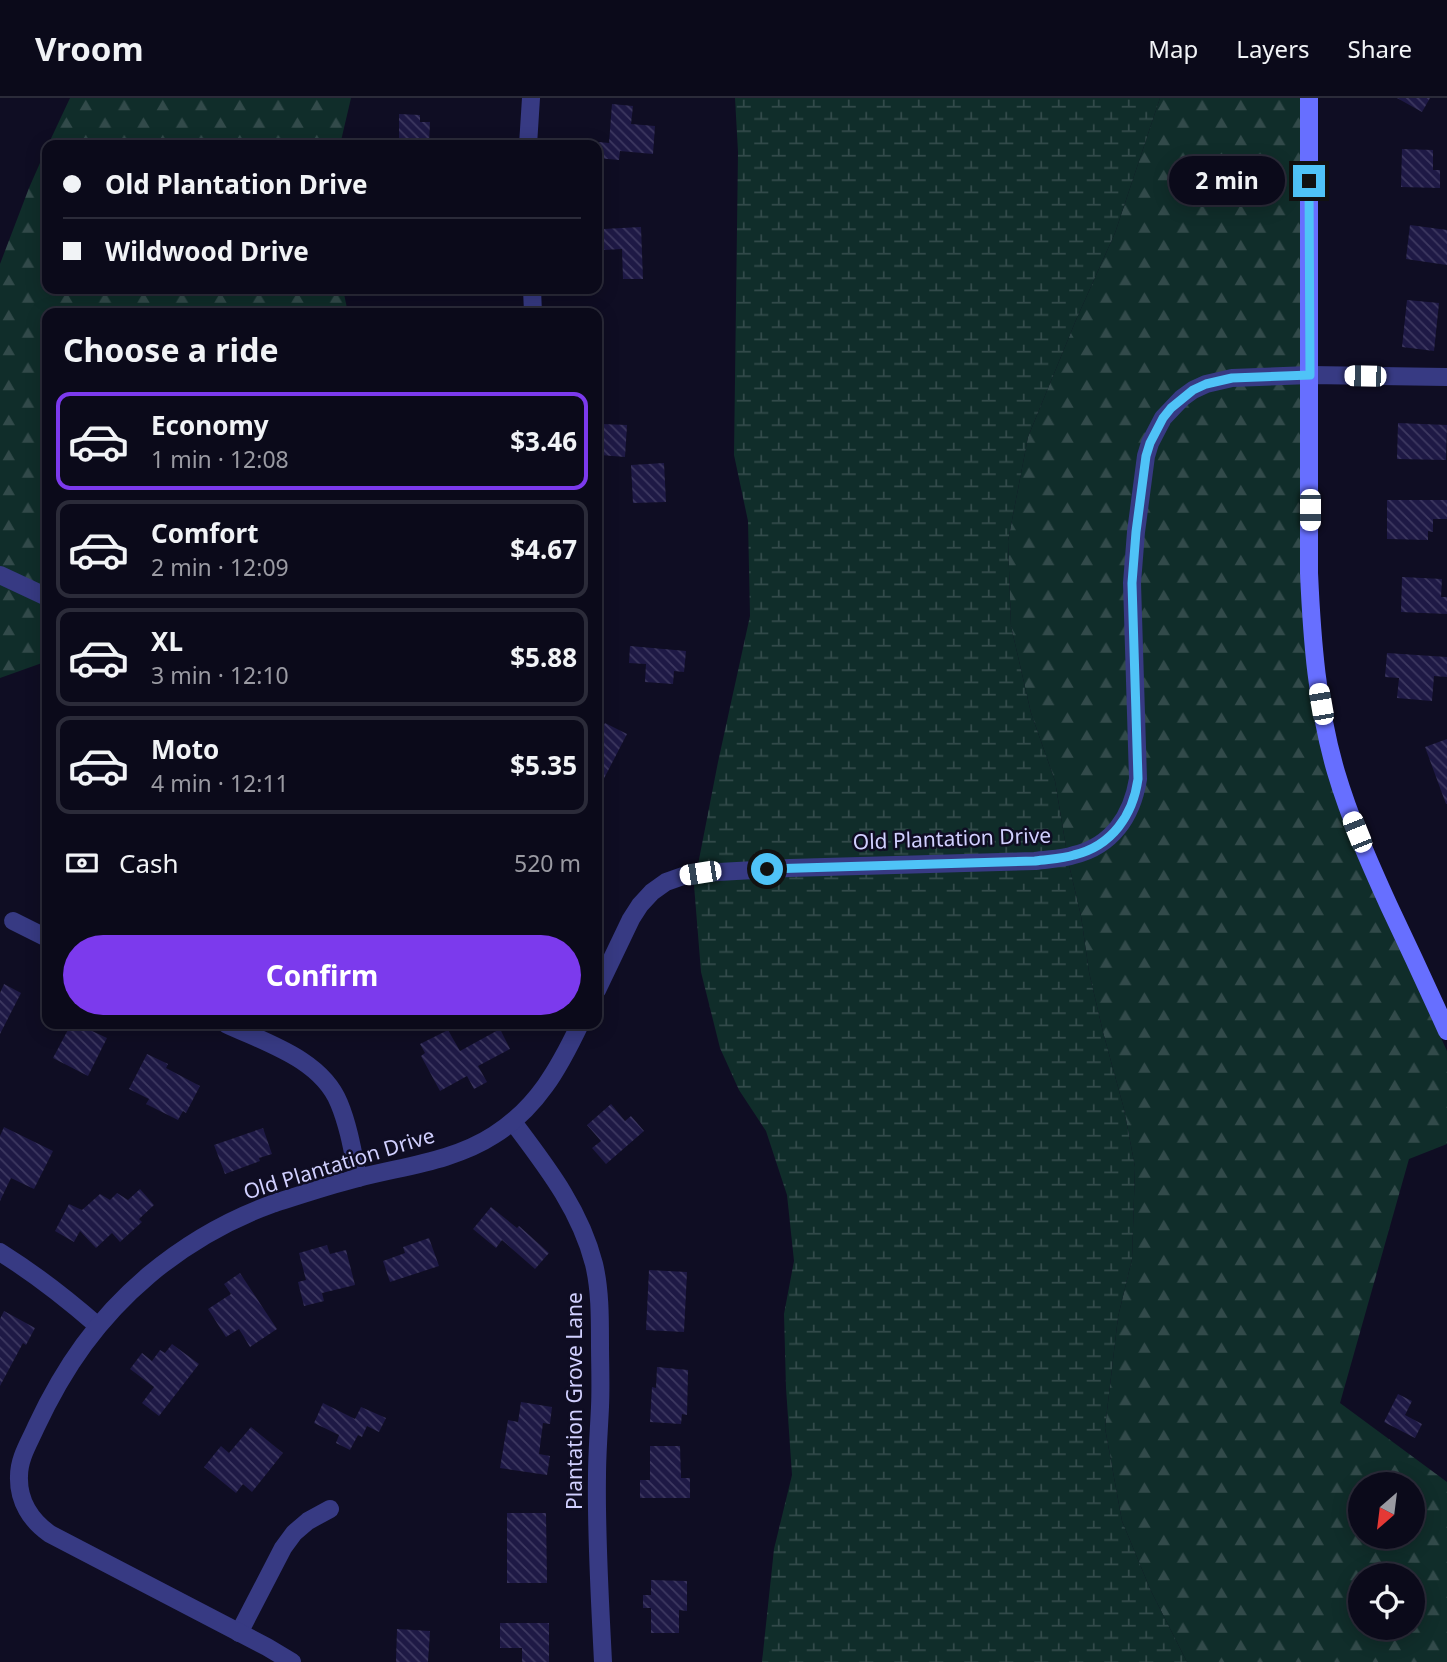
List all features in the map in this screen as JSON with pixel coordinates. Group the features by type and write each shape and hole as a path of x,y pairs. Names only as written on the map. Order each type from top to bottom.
{"street":[{"path":"528,140 531,98"},
{"path":"1309,98 1309,573 1317,680 1325,729 1349,812 1447,1031"},
{"name":"Old Plantation Drive","path":"602,980 640,905 659,887 682,876 790,868 1035,861 1073,856 1099,844 1113,834 1131,809 1138,779 1132,583 1146,456 1163,418 1193,390 1232,378 1310,375 1447,377"},
{"path":"0,575 42,595"},
{"path":"13,921 42,936"},
{"path":"236,1029 310,1065 322,1076 339,1102 358,1178"},
{"name":"Old Plantation Drive","path":"292,1662 50,1534 35,1522 25,1506 19,1487 21,1458 49,1400 82,1346 123,1298 150,1274 218,1229 273,1204 358,1178 426,1163 469,1149 494,1136 526,1110 552,1079 577,1029"},
{"name":"Plantation Grove Lane","path":"513,1122 570,1202 594,1263 598,1286 600,1405 596,1475 603,1662"},
{"path":"0,1252 62,1294 98,1326"},
{"path":"239,1633 283,1548 294,1533 308,1521 330,1509"}],"green space":[{"path":"70,98 351,98 341,140 50,140"},
{"path":"735,98 1160,98 1115,233 1028,437 1008,541 1011,626 1031,713 1055,781 1089,972 1124,1109 1135,1167 1132,1259 1118,1317 1105,1428 1122,1521 1151,1591 1187,1662 762,1662 774,1549 792,1475 784,1314 794,1261 787,1195 766,1131 739,1090 720,1048 701,972 694,885 750,616 748,521 734,455 738,152"},
{"path":"1160,98 1301,98 1302,574 1358,856 1447,1051 1447,1144 1409,1159 1340,1403 1447,1482 1447,1662 1187,1662 1151,1591 1122,1521 1105,1428 1118,1317 1132,1259 1135,1167 1124,1109 1089,972 1055,781 1031,713 1011,626 1008,541 1028,437 1115,233"},
{"path":"42,158 42,294 344,294 347,308 42,308 42,663 0,678 0,264"}],"building":[{"path":"1397,98 1430,98 1422,112"},
{"path":"612,104 633,106 631,124 655,126 653,154 620,151 619,160 602,158 602,142 609,143"},
{"path":"399,114 420,115 420,122 430,122 429,140 399,140"},
{"path":"1402,149 1433,150 1433,170 1440,170 1440,188 1401,187"},
{"path":"1410,225 1447,230 1447,265 1406,259"},
{"path":"641,227 643,279 623,279 622,249 604,250 603,229"},
{"path":"1407,300 1439,303 1434,351 1402,347"},
{"path":"1398,423 1447,425 1446,460 1397,459"},
{"path":"602,424 627,425 625,457 602,455"},
{"path":"664,463 666,502 633,503 631,465"},
{"path":"1387,500 1447,500 1447,519 1433,519 1433,532 1428,531 1428,540 1387,539"},
{"path":"1402,577 1442,579 1441,597 1447,597 1447,614 1401,612"},
{"path":"630,646 686,651 684,672 674,671 673,684 645,682 646,664 629,663"},
{"path":"1387,653 1447,657 1447,677 1434,676 1432,701 1397,698 1399,678 1385,677"},
{"path":"605,723 627,734 602,782 602,729"},
{"path":"1447,739 1447,804 1446,804 1425,747"},
{"path":"4,984 21,993 0,1034 0,993"},
{"path":"68,1029 88,1029 107,1038 88,1076 53,1058"},
{"path":"500,1029 510,1049 478,1066 487,1082 474,1089 467,1076 440,1091 421,1056 425,1053 420,1044 448,1030 460,1051"},
{"path":"147,1054 168,1064 166,1068 200,1086 186,1113 183,1111 178,1120 146,1104 149,1099 129,1089"},
{"path":"611,1104 625,1121 631,1116 644,1131 606,1164 592,1148 601,1141 587,1125"},
{"path":"4,1127 53,1151 34,1189 11,1178 0,1201 0,1136"},
{"path":"263,1128 272,1154 225,1174 214,1145"},
{"path":"140,1189 154,1205 139,1219 142,1222 120,1242 112,1233 96,1248 80,1231 74,1242 55,1231 69,1204 82,1210 100,1194 110,1200 117,1193 128,1200"},
{"path":"491,1207 517,1228 519,1226 549,1253 535,1269 502,1240 496,1248 473,1229"},
{"path":"429,1238 439,1266 390,1282 383,1261 405,1253 403,1247"},
{"path":"327,1245 330,1254 346,1250 355,1285 322,1293 324,1301 304,1306 298,1282 306,1280 299,1253"},
{"path":"649,1270 687,1272 684,1332 646,1330"},
{"path":"240,1273 277,1329 250,1347 239,1329 226,1337 208,1309 231,1294 224,1284"},
{"path":"4,1311 35,1328 26,1345 23,1343 0,1386 0,1319"},
{"path":"172,1344 199,1364 159,1416 142,1403 154,1387 130,1369 142,1353 152,1361 160,1350 165,1353"},
{"path":"657,1367 688,1370 687,1415 682,1414 681,1424 650,1422 652,1387 656,1388"},
{"path":"1398,1394 1412,1401 1405,1415 1422,1424 1415,1438 1384,1422"},
{"path":"521,1402 552,1407 550,1424 543,1423 539,1454 550,1456 547,1475 500,1468 508,1420 518,1422"},
{"path":"323,1403 355,1419 361,1407 386,1418 379,1432 367,1426 362,1437 358,1435 350,1450 336,1443 339,1435 314,1423"},
{"path":"251,1427 283,1453 252,1492 243,1484 236,1493 204,1467 221,1446 229,1453"},
{"path":"650,1446 680,1446 681,1478 690,1478 690,1498 640,1498 640,1480 650,1480"},
{"path":"507,1513 546,1513 547,1583 507,1583"},
{"path":"651,1580 687,1581 687,1611 679,1610 679,1633 651,1633 651,1608 643,1608 643,1595 651,1595"},
{"path":"500,1623 549,1623 549,1662 522,1662 522,1648 500,1648"},
{"path":"397,1629 430,1631 428,1662 396,1662"}],"route":[{"path":"767,869 1035,861 1073,856 1113,834 1131,809 1138,779 1132,583 1146,456 1163,418 1193,390 1232,378 1310,375 1309,181"}]}
